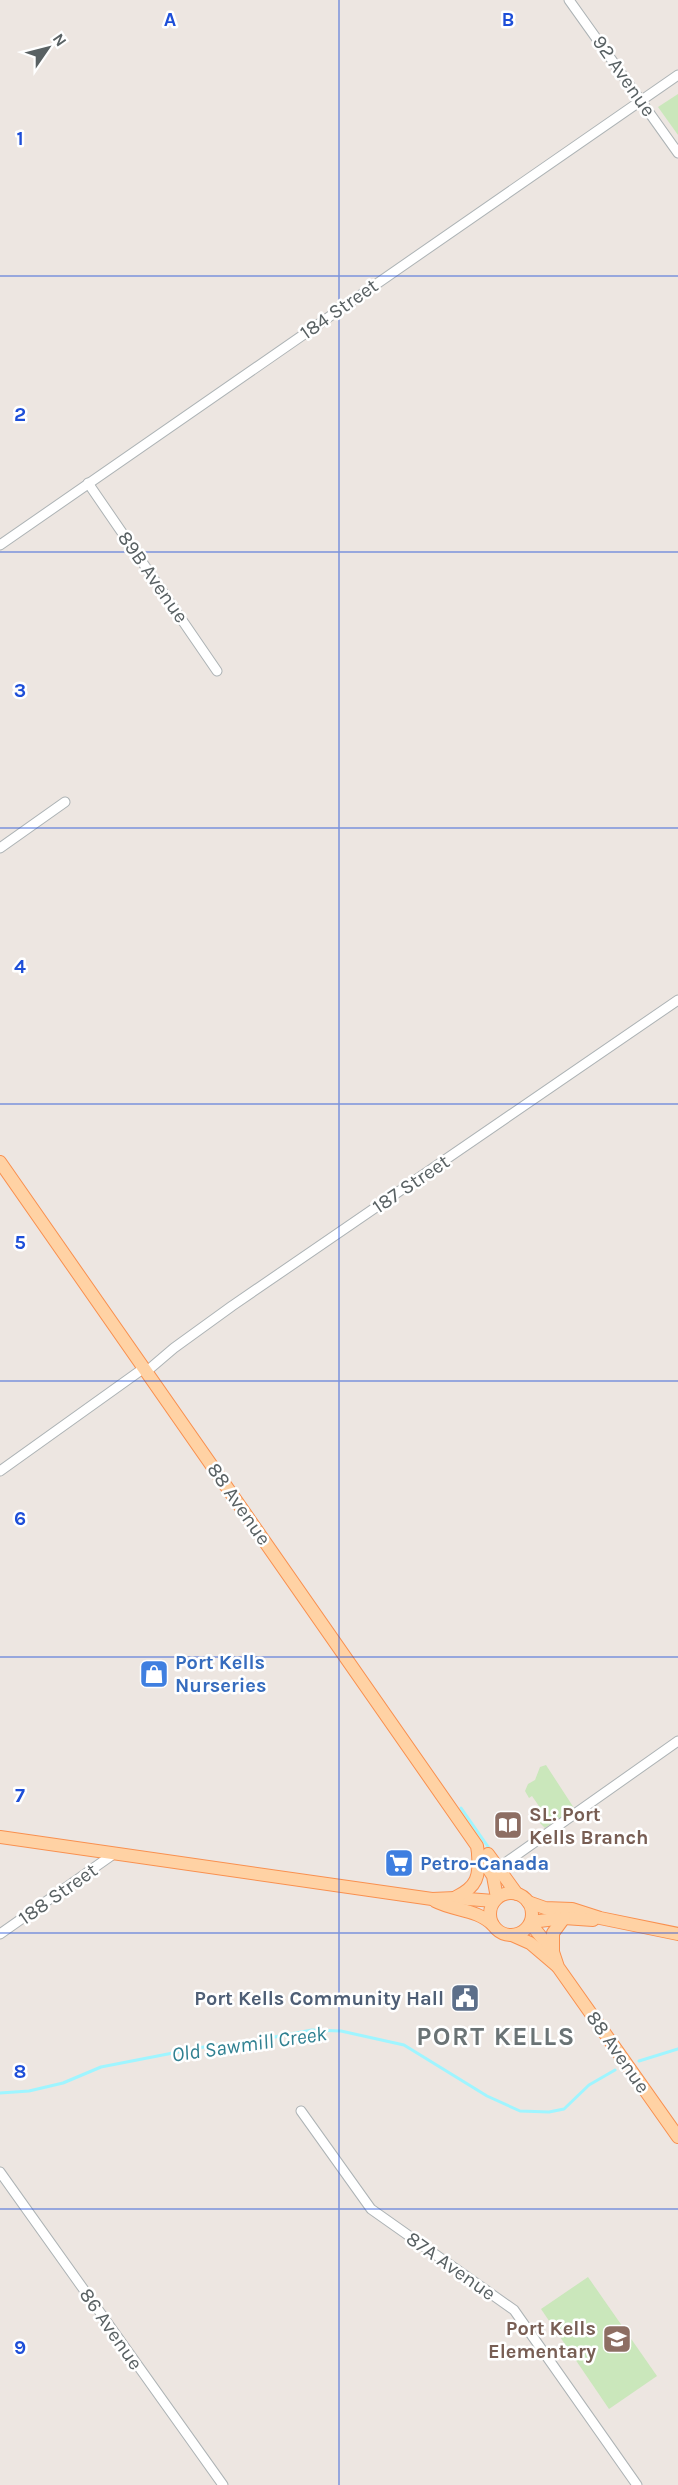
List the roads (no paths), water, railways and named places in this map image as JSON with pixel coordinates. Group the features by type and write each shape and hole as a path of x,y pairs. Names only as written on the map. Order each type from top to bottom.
{"main road":[{"name":"88 Avenue","path":"0,1162 477,1850 493,1876 495,1900"},
{"path":"0,1837 432,1899 495,1900"},
{"name":"88 Avenue","path":"477,1850 484,1850 517,1894"},
{"path":"455,1898 475,1885 480,1871 477,1850"},
{"path":"493,1926 489,1913 495,1900 506,1893 517,1894 528,1902 545,1908 573,1909 600,1918 678,1934"},
{"path":"432,1899 486,1918 501,1933 512,1935 522,1933 531,1923 564,1918 590,1920 600,1918"},
{"path":"528,1902 531,1908 531,1923"},
{"path":"553,1953 553,1933 564,1918"},
{"name":"88 Avenue","path":"531,1923 553,1953 558,1966 678,2137"},
{"name":"88 Avenue","path":"512,1935 530,1943 558,1966"}],"street":[{"name":"92 Avenue","path":"569,0 678,153"},
{"name":"184 Street","path":"0,545 678,75"},
{"name":"89B Avenue","path":"88,483 217,671"},
{"path":"0,848 65,802"},
{"name":"187 Street","path":"0,1471 232,1306 678,1000"},
{"path":"498,1868 678,1741"},
{"name":"188 Street","path":"0,1934 115,1853"},
{"name":"87A Avenue","path":"301,2111 371,2209 514,2310 637,2485"},
{"name":"86 Avenue","path":"0,2172 223,2485"}],"waterway":[{"path":"461,1808 491,1851"},
{"name":"Old Sawmill Creek","path":"0,2093 29,2091 63,2083 101,2067 214,2045 248,2042 312,2030 341,2031 404,2045 487,2096 520,2111 549,2112 564,2109 589,2085 615,2070"},
{"name":"Old Sawmill Creek","path":"639,2061 678,2049"}],"place":[{"name":"Port Kells Nurseries","path":"154,1674"},
{"name":"SL: Port Kells Branch","path":"508,1825"},
{"name":"Petro-Canada","path":"399,1863"},
{"name":"Port Kells Community Hall","path":"465,1998"},
{"name":"Port Kells Elementary","path":"617,2339"}],"district":[{"name":"PORT KELLS","path":"496,2036"}]}
